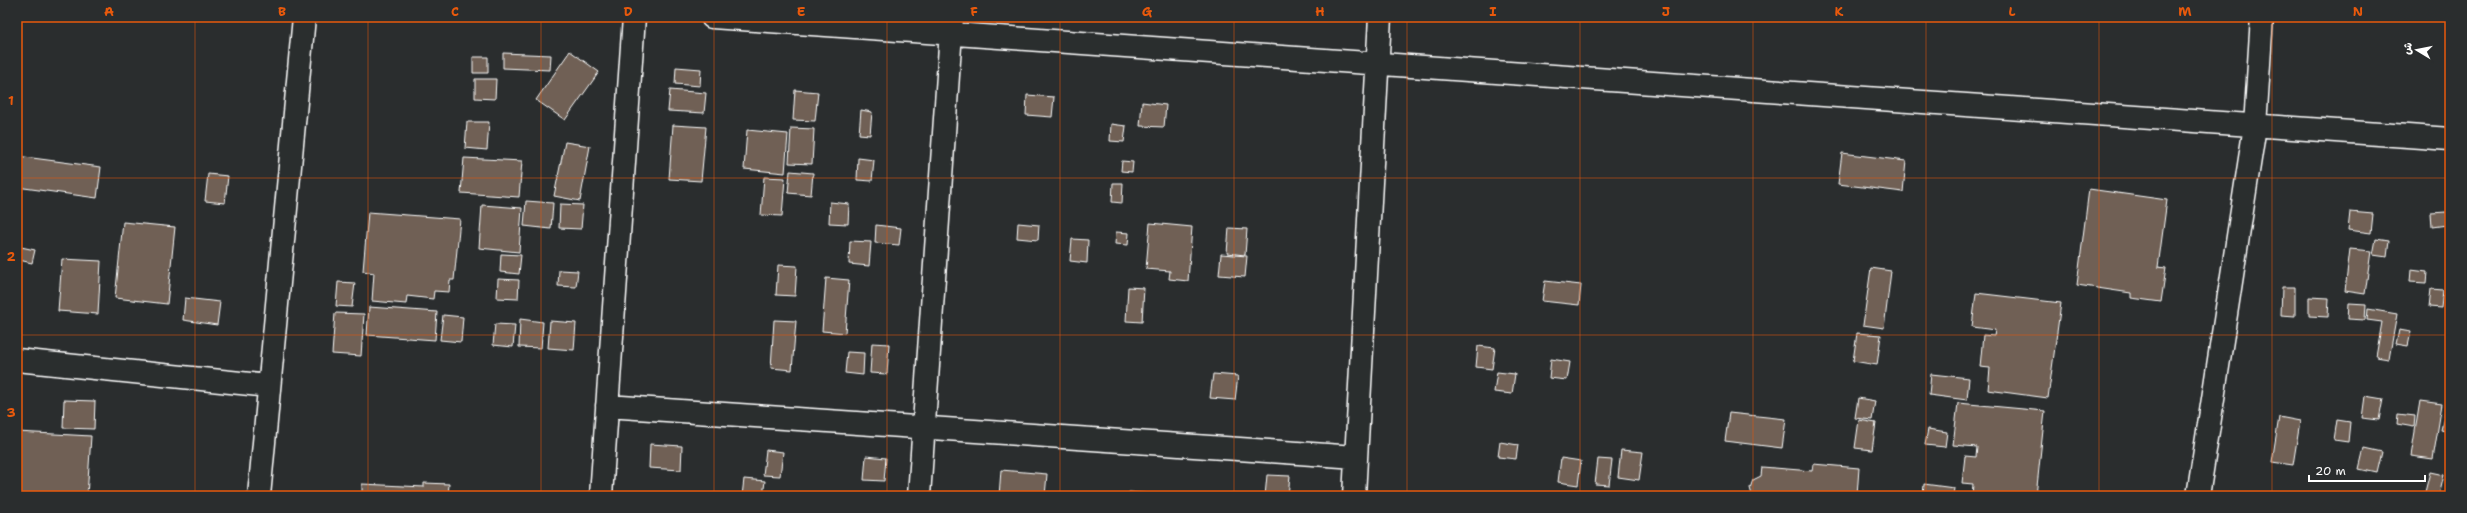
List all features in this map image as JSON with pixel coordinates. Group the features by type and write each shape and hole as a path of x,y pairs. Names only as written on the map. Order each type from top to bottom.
{"street":[{"path":"259,496 304,17"},
{"path":"601,496 634,17"},
{"path":"712,17 952,25 1377,64 2450,139"},
{"path":"1354,496 1380,17"},
{"path":"2198,496 2255,126 2262,17"},
{"path":"919,496 952,25"},
{"path":"17,360 269,386"},
{"path":"607,406 1356,457"}],"building":[{"path":"570,51 599,72 565,120 536,100"},
{"path":"503,53 551,55 550,70 503,68"},
{"path":"473,57 488,57 488,73 473,73"},
{"path":"676,67 701,69 700,86 675,84"},
{"path":"475,79 496,79 495,99 475,98"},
{"path":"670,90 706,93 704,113 668,111"},
{"path":"795,90 818,92 815,121 793,120"},
{"path":"1027,95 1054,97 1052,117 1026,115"},
{"path":"1142,102 1166,105 1164,127 1140,126"},
{"path":"861,110 872,112 870,135 859,134"},
{"path":"467,122 489,122 487,150 465,148"},
{"path":"1111,124 1126,126 1124,142 1110,141"},
{"path":"673,125 706,127 701,181 669,179"},
{"path":"791,128 814,129 812,164 789,163"},
{"path":"747,130 788,134 785,173 744,169"},
{"path":"565,142 590,146 580,201 554,196"},
{"path":"1842,153 1906,161 1903,192 1838,184"},
{"path":"17,156 101,167 97,198 17,187"},
{"path":"464,158 522,161 519,197 461,193"},
{"path":"858,158 874,160 872,181 857,180"},
{"path":"1122,161 1133,162 1132,172 1121,171"},
{"path":"790,171 813,173 811,195 788,193"},
{"path":"208,174 228,176 225,203 205,201"},
{"path":"764,177 785,178 782,216 761,215"},
{"path":"1113,183 1123,183 1122,203 1112,202"},
{"path":"2089,189 2167,200 2158,267 2166,268 2161,302 2131,298 2131,293 2077,285"},
{"path":"526,201 553,203 551,229 524,226"},
{"path":"830,202 849,204 848,224 829,223"},
{"path":"560,204 583,205 581,229 559,228"},
{"path":"482,205 522,208 519,252 479,248"},
{"path":"368,212 460,219 454,280 450,280 449,292 434,291 433,299 407,296 406,304 372,301 374,273 363,271"},
{"path":"2350,212 2373,214 2371,233 2348,230"},
{"path":"2446,212 2447,225 2432,227 2431,213"},
{"path":"123,222 175,227 167,304 115,298"},
{"path":"1018,223 1039,225 1038,240 1017,238"},
{"path":"1150,223 1192,227 1188,281 1169,279 1170,271 1146,269"},
{"path":"876,225 901,228 899,245 875,243"},
{"path":"1229,228 1247,229 1245,255 1227,253"},
{"path":"1116,232 1129,233 1128,245 1115,244"},
{"path":"1072,239 1088,240 1087,263 1070,261"},
{"path":"2376,239 2389,241 2387,257 2373,255"},
{"path":"850,241 871,242 869,266 849,264"},
{"path":"21,247 35,250 32,263 19,260"},
{"path":"2350,249 2371,251 2365,294 2345,291"},
{"path":"501,254 521,255 519,274 500,272"},
{"path":"1221,254 1247,256 1245,277 1219,275"},
{"path":"62,259 101,261 98,314 58,311"},
{"path":"778,265 797,266 795,296 776,295"},
{"path":"1871,268 1891,271 1884,328 1863,325"},
{"path":"559,270 578,271 576,287 558,286"},
{"path":"2411,270 2427,272 2426,283 2410,282"},
{"path":"826,278 849,280 845,333 822,331"},
{"path":"498,279 519,280 518,299 497,298"},
{"path":"1545,281 1581,285 1579,305 1542,301"},
{"path":"338,282 355,283 352,307 336,306"},
{"path":"1128,287 1144,288 1142,322 1126,321"},
{"path":"2282,287 2295,287 2295,316 2281,315"},
{"path":"2431,289 2443,290 2441,308 2429,307"},
{"path":"1976,293 2061,303 2048,398 1988,390 1990,368 1980,367 1983,335 1994,336 1995,330 1972,327"},
{"path":"2309,297 2329,298 2328,317 2309,316"},
{"path":"185,298 220,302 217,325 183,320"},
{"path":"2349,303 2366,304 2365,320 2348,319"},
{"path":"369,307 437,312 435,340 367,335"},
{"path":"2368,309 2397,314 2389,359 2376,357 2382,322 2367,320"},
{"path":"335,313 364,314 361,356 332,354"},
{"path":"443,315 463,317 461,342 440,340"},
{"path":"520,319 543,322 541,348 519,347"},
{"path":"774,320 796,321 792,370 771,368"},
{"path":"550,321 576,323 574,350 548,348"},
{"path":"495,324 515,325 513,347 493,345"},
{"path":"2399,330 2411,332 2408,346 2396,344"},
{"path":"1857,333 1881,335 1877,365 1853,361"},
{"path":"872,343 889,344 887,374 870,373"},
{"path":"1478,346 1495,348 1492,369 1476,367"},
{"path":"847,352 864,353 863,375 845,373"},
{"path":"1551,359 1570,362 1567,380 1549,378"},
{"path":"1497,372 1515,374 1512,394 1494,392"},
{"path":"1213,374 1238,376 1235,400 1210,398"},
{"path":"1931,374 1969,378 1967,400 1929,395"},
{"path":"2365,396 2383,399 2379,420 2362,418"},
{"path":"1858,398 1875,401 1872,420 1855,418"},
{"path":"64,400 95,401 94,429 63,428"},
{"path":"2420,401 2442,404 2433,459 2411,456"},
{"path":"1958,403 2045,411 2036,496 1972,496 1973,484 1962,483 1965,456 1976,457 1977,447 1953,445"},
{"path":"2446,408 2450,408 2450,432 2441,430"},
{"path":"1729,413 1786,419 1782,448 1725,441"},
{"path":"2398,414 2415,416 2414,427 2397,424"},
{"path":"2279,417 2300,421 2293,465 2272,462"},
{"path":"1859,420 1876,423 1872,450 1855,448"},
{"path":"2337,420 2350,422 2348,442 2334,440"},
{"path":"1928,429 1947,432 1945,447 1925,445"},
{"path":"17,432 91,436 87,496 17,496"},
{"path":"1500,442 1518,445 1516,459 1498,457"},
{"path":"650,444 682,446 681,470 649,468"},
{"path":"2364,448 2382,452 2377,473 2359,469"},
{"path":"766,450 783,452 780,476 763,475"},
{"path":"1621,450 1643,452 1639,480 1618,477"},
{"path":"866,456 886,458 884,481 864,480"},
{"path":"1561,458 1581,461 1578,485 1558,482"},
{"path":"1598,459 1612,460 1609,485 1595,484"},
{"path":"1813,464 1859,468 1857,496 1752,495 1750,488 1753,480 1761,476 1762,467 1812,471"},
{"path":"1001,470 1047,474 1045,496 999,496"},
{"path":"2430,472 2444,475 2439,496 2424,496"},
{"path":"1267,475 1290,476 1288,496 1265,496"},
{"path":"744,479 765,481 763,496 742,496"},
{"path":"424,483 449,484 448,496 362,496 362,484 424,487"},
{"path":"1924,484 1954,488 1953,496 1923,496"},
{"path":"784,492 823,496 784,496"},
{"path":"1129,492 1174,496 1128,496"}]}
